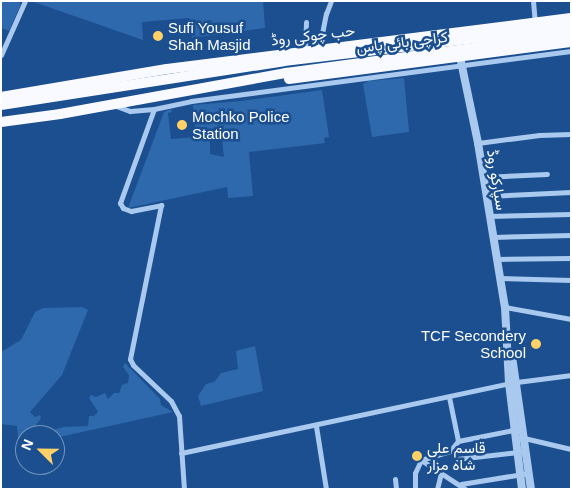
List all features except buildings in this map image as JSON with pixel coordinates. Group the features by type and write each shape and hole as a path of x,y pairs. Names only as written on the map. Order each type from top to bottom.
{"highway":[{"name":"حب چوکی روڈ","path":"1,96 162,70 319,49 455,37 536,22 571,18"},
{"path":"1,105 190,75 455,37 571,27"},
{"name":"کراچی بائی پاس","path":"1,122 238,82 257,83 287,76 571,35"},
{"name":"کراچی بائی پاس","path":"287,76 571,42"}],"street":[{"path":"1,55 25,1"},
{"path":"319,49 326,14 331,1"},
{"path":"533,1 536,22"},
{"path":"305,51 306,22"},
{"name":"سپارکو روڈ","path":"455,37 478,143 505,307 519,434 525,473 531,489"},
{"path":"111,104 130,111 154,109 191,102 462,64 571,51"},
{"path":"154,109 120,202 123,208 131,211 161,205 130,359 133,365 176,408 179,416 184,489"},
{"path":"478,143 538,135 571,134"},
{"path":"483,177 547,174"},
{"path":"486,196 571,192"},
{"path":"489,216 571,214"},
{"path":"492,237 571,235"},
{"path":"496,258 571,258"},
{"path":"500,278 571,280"},
{"path":"505,307 571,319"},
{"path":"182,453 316,426 513,382 571,375"},
{"path":"449,396 458,441"},
{"path":"316,426 326,489"},
{"path":"415,489 415,472 421,460 450,451 458,441 519,434 571,449"},
{"path":"457,459 522,452"},
{"path":"421,460 463,486 525,473"},
{"path":"437,489 441,473"},
{"name":"سپارکو روڈ","path":"522,489 525,473"},
{"path":"395,479 396,489"}],"shaded area":[{"path":"1,1 18,1 21,4 9,31 1,28"},
{"path":"31,1 263,1 265,28 192,38 189,18 142,22 143,40"},
{"path":"404,78 409,132 372,137 363,84 368,81"},
{"path":"322,90 329,137 324,138 325,143 249,152 253,196 228,198 227,187 128,208 164,112 171,109 172,112 168,113 171,139 196,137 193,105 241,101","holes":["217,131 221,131 224,157 210,154 210,135 218,134"]},
{"path":"82,307 88,310 62,375 30,412 35,417 40,415 41,418 36,425 1,424 1,352 21,340 35,312 43,308"},
{"path":"255,346 263,391 201,406 198,396 206,384 214,382 221,373 238,369 236,351"},
{"path":"125,363 160,399 161,405 173,412 65,436 65,427 88,426 89,416 94,416 98,412 89,398 91,395 96,397 105,393 108,399 114,393 119,393 122,385 128,383 129,375 123,367"}],"place":[{"name":"Sufi Yousuf Shah Masjid","path":"158,36"},
{"name":"Mochko Police Station","path":"182,125"},
{"name":"TCF Secondery School","path":"536,344"},
{"name":"قاسم علی شاہ مزار","path":"417,456"}]}
